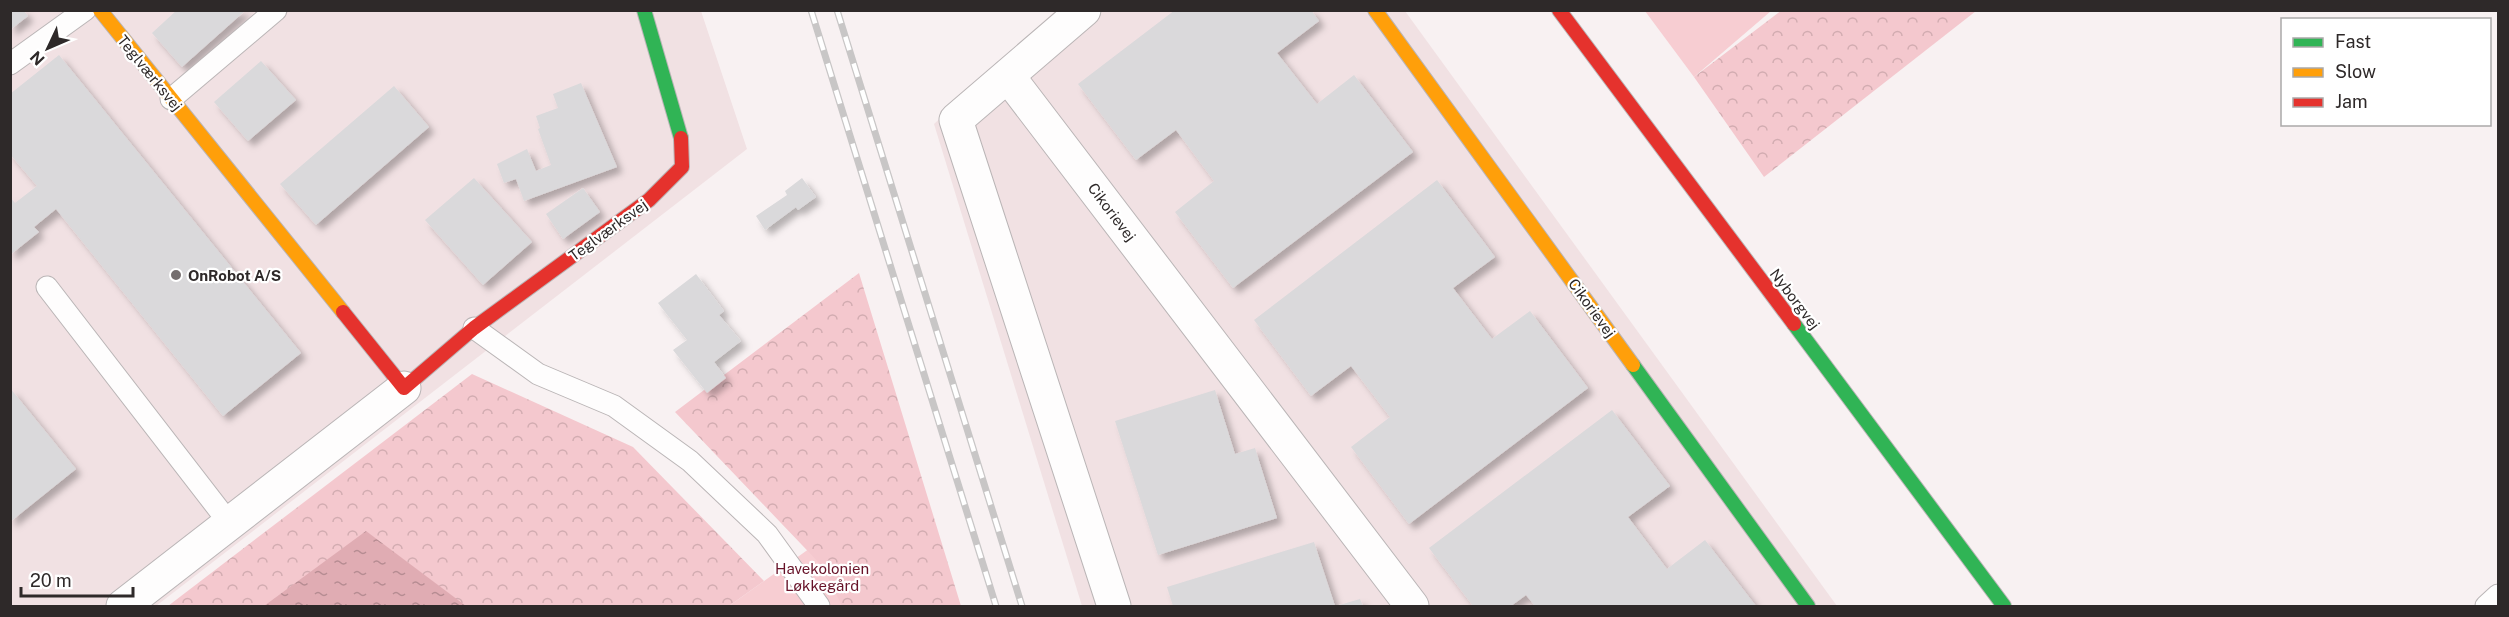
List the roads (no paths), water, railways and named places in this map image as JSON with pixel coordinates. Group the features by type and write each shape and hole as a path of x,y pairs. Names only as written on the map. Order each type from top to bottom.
{"street":[{"name":"Teglværksvej","path":"100,10 404,388"},
{"name":"Teglværksvej","path":"123,606 404,388 474,328 649,200 682,167 681,131 644,10"},
{"path":"1084,10 956,120 1114,606"},
{"name":"Cikorievej","path":"1375,10 1808,606"},
{"name":"Nyborgvej","path":"1559,10 2004,606"},
{"name":"Cikorievej","path":"1008,76 1412,606"}],"lane":[{"path":"10,64 85,10"},
{"path":"171,99 276,10"},
{"path":"47,287 230,524"},
{"path":"474,328 538,374 614,406 690,461 767,534 819,606"},
{"path":"2486,606 2499,595"}],"water":[{"path":"366,531 466,606 264,606"}],"railway":[{"path":"811,10 996,606"},
{"path":"837,10 1022,606"}],"place":[{"name":"OnRobot A/S","path":"176,275"}],"park label":[{"name":"Havekolonien Løkkegård","path":"822,576"}]}
